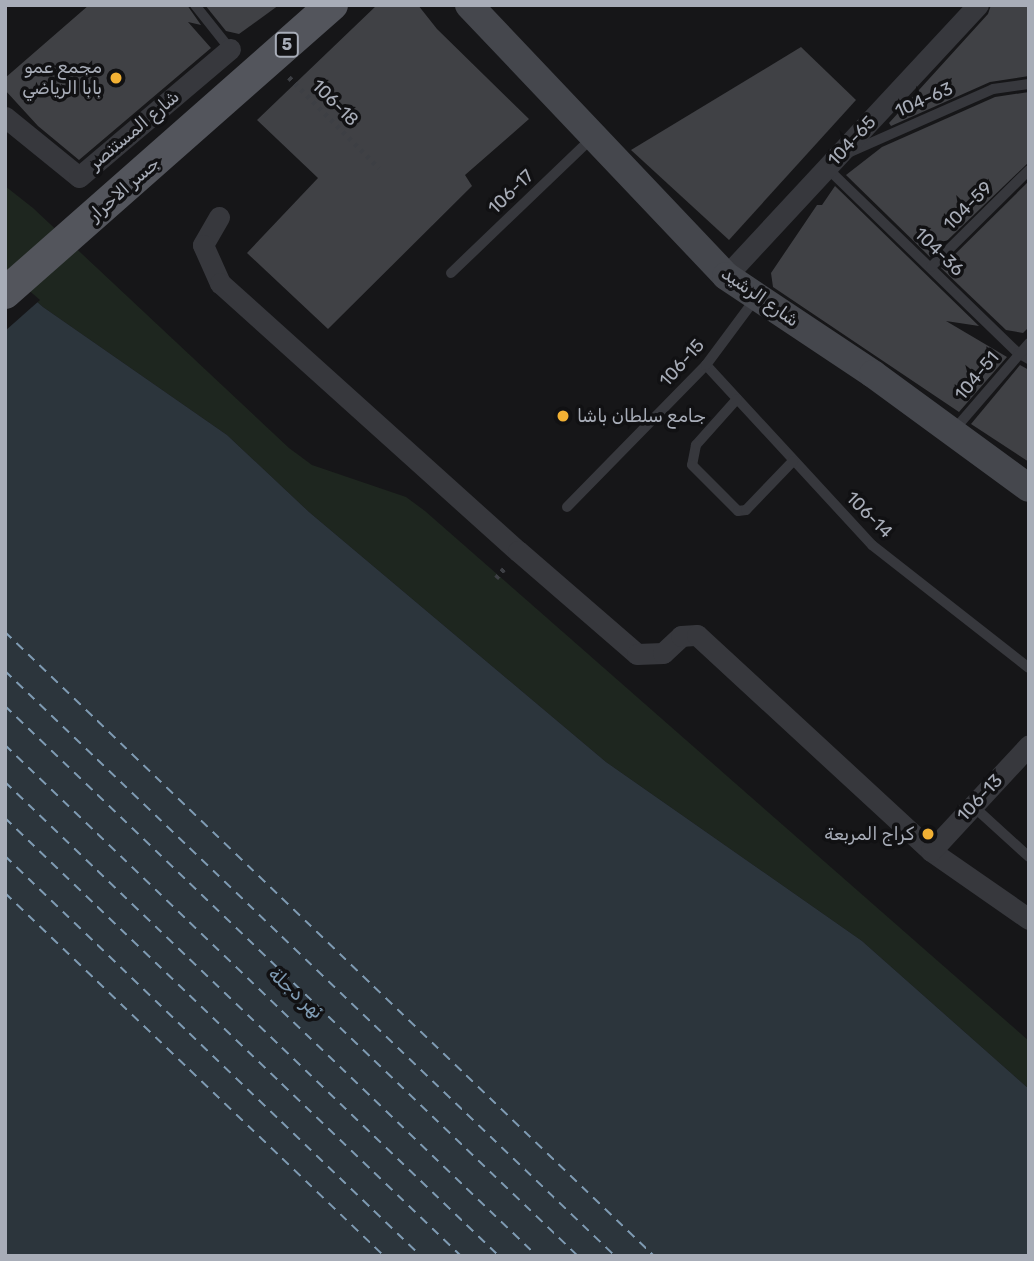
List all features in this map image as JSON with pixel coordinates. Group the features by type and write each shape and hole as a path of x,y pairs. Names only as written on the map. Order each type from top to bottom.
{"main road":[{"name":"5","path":"271,59 332,5"},
{"name":"شارع الرشيد","path":"477,8 726,276 1029,488"},
{"name":"جسر الاحرار","path":"5,293 271,59"}],"street":[{"name":"104-65","path":"726,276 978,5"},
{"name":"شارع المستنصر","path":"5,117 79,177 230,49"},
{"path":"219,217 204,245 220,283 370,421 637,654 663,653 681,636 697,635 931,851 1029,919"},
{"name":"106-13","path":"931,851 1029,745"}],"lane":[{"path":"195,5 230,49"},
{"name":"104-63","path":"831,163 993,89 1029,85"},
{"name":"106-17","path":"451,273 594,136"},
{"name":"104-36","path":"831,163 931,267 1024,356"},
{"name":"104-59","path":"931,267 1029,170"},
{"name":"106-15","path":"567,507 706,365 757,297"},
{"name":"104-51","path":"952,432 1024,356 1029,343"},
{"name":"106-14","path":"706,365 872,545 1029,668"},
{"path":"737,399 696,445 692,465 738,511 746,510 793,461"},
{"path":"973,806 1029,857"}],"path":[{"name":"106-18","path":"271,59 379,168"}],"shaded area":[{"path":"5,186 33,208 289,448 312,465 406,497 425,511 1029,1041 1029,1089 862,941 606,762 309,512 227,435 43,307 5,274"}],"water":[{"name":"نهر دجلة","path":"5,274 43,307 227,435 309,512 606,762 862,941 1029,1089 1029,1256 5,1256"}],"pier":[{"path":"5,270 40,300 5,331"}],"building":[{"name":"مجمع عمو بابا الرياضي","path":"89,5 187,5 201,25 188,22 211,48 79,160 38,126 5,90 5,78"},
{"path":"205,5 279,5 239,34 226,31"},
{"path":"377,5 418,5 437,29 529,119 465,175 472,186 328,329 247,253 318,178 257,120"},
{"path":"991,5 1029,5 1029,76 990,82 891,126 889,123 988,14"},
{"path":"801,47 856,100 729,240 631,150"},
{"path":"1029,92 1029,162 930,257 846,175 882,147 995,97"},
{"path":"1029,181 1029,327 1023,333 1006,330 941,268"},
{"path":"835,186 979,326 946,321 1007,357 959,412 773,287 771,273 817,205 822,205"},
{"path":"1020,365 1029,370 1029,462 971,424"}],"ferry route":[{"path":"5,632 654,1256"},
{"path":"5,671 615,1256"},
{"path":"5,706 578,1256"},
{"path":"5,745 537,1256"},
{"path":"5,782 499,1256"},
{"path":"5,818 461,1256"},
{"path":"5,856 421,1256"},
{"path":"5,893 384,1256"}],"place":[{"name":"مجمع عمو بابا الرياضي","path":"116,78"},
{"name":"جامع سلطان باشا","path":"563,416"},
{"name":"كراج المربعة","path":"928,834"}]}
